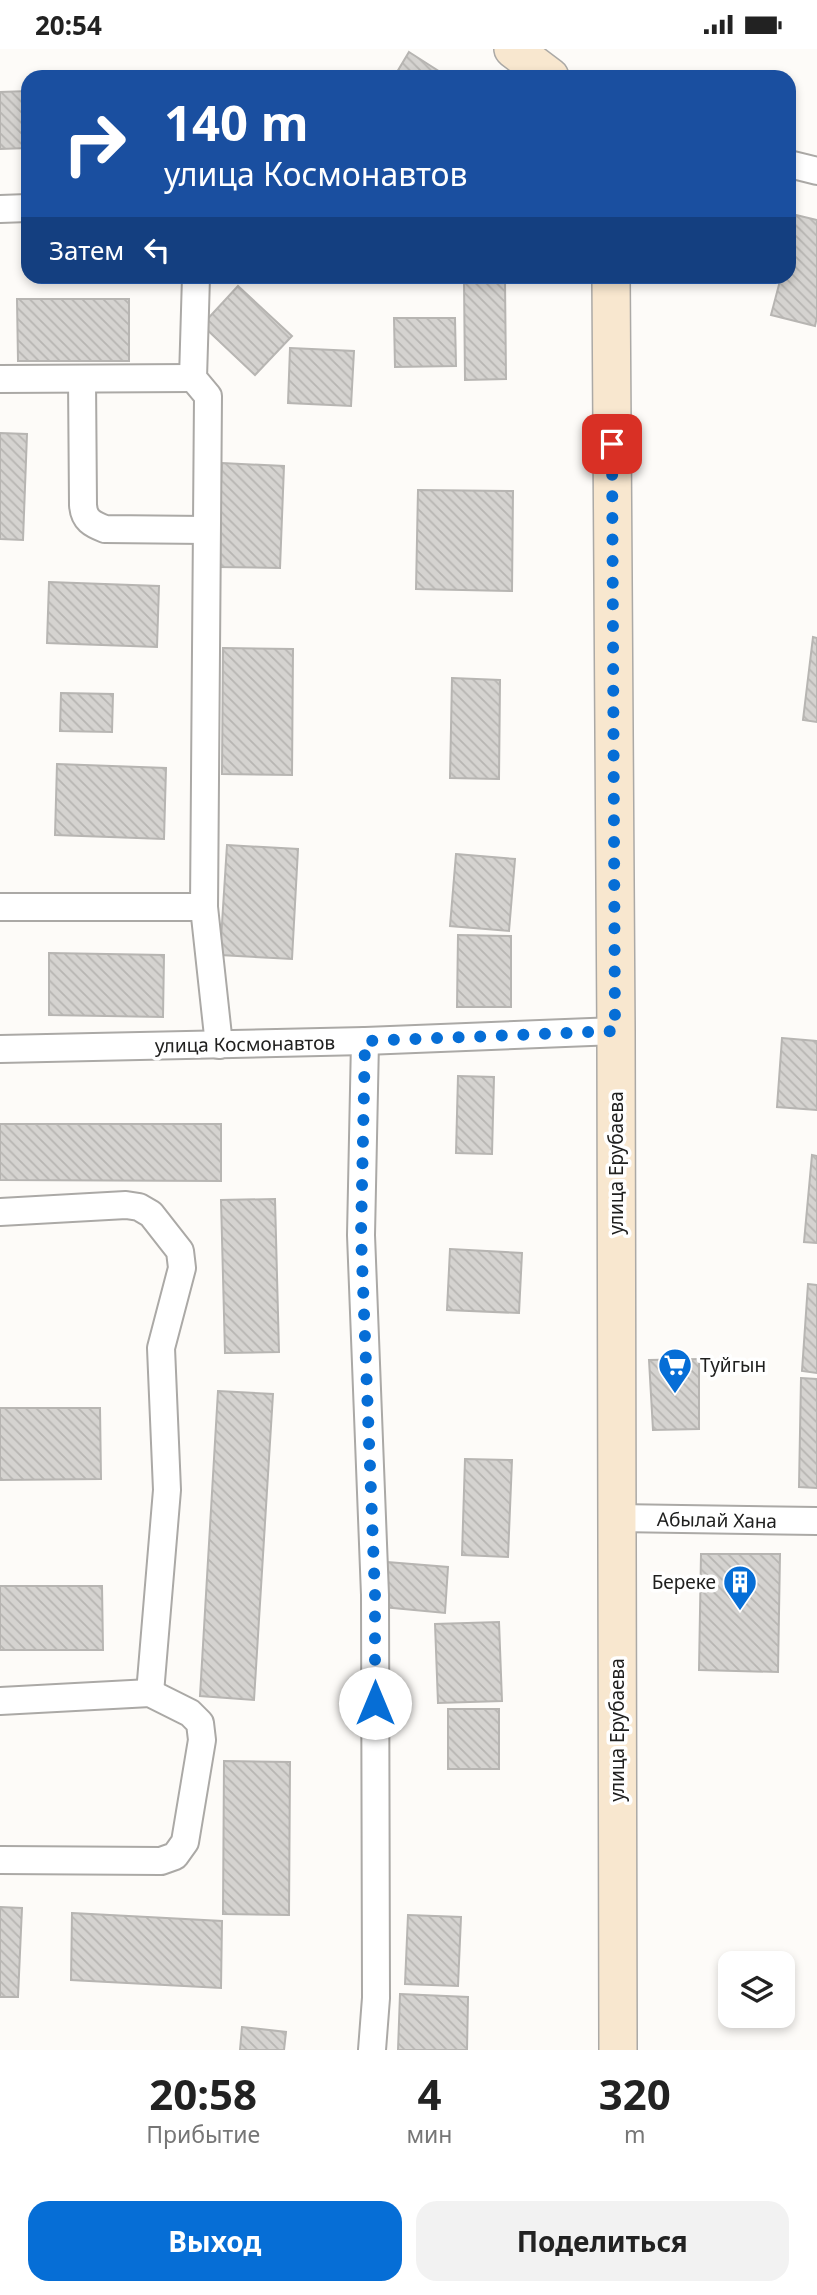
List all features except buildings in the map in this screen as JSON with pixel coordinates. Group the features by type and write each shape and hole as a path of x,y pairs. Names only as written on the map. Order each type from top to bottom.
{"street":[{"path":"513,49 541,70"},
{"path":"796,166 817,171"},
{"path":"0,209 21,208"},
{"path":"196,284 193,378 208,396 204,907 219,1045"},
{"name":"улица Ерубаева","path":"611,284 618,2050"},
{"path":"0,379 193,378"},
{"path":"82,379 83,512 90,524 105,529 206,530"},
{"path":"0,907 204,907"},
{"name":"улица Космонавтов","path":"0,1049 365,1041 615,1031"},
{"path":"365,1041 361,1235 375,1609 376,1998 372,2050"},
{"path":"0,1212 139,1206 151,1214 180,1251 182,1268 161,1348 167,1490 150,1693"},
{"name":"Абылай Хана","path":"616,1518 817,1521"},
{"path":"0,1701 150,1693 190,1713 200,1723 202,1740 186,1842 175,1856 161,1861 0,1860"}],"place":[{"name":"Туйгын","path":"675,1395"},
{"name":"Береке","path":"740,1612"}],"route":[{"path":"375,1703 375,1595 361,1235 365,1041 615,1031 612,444"}]}
